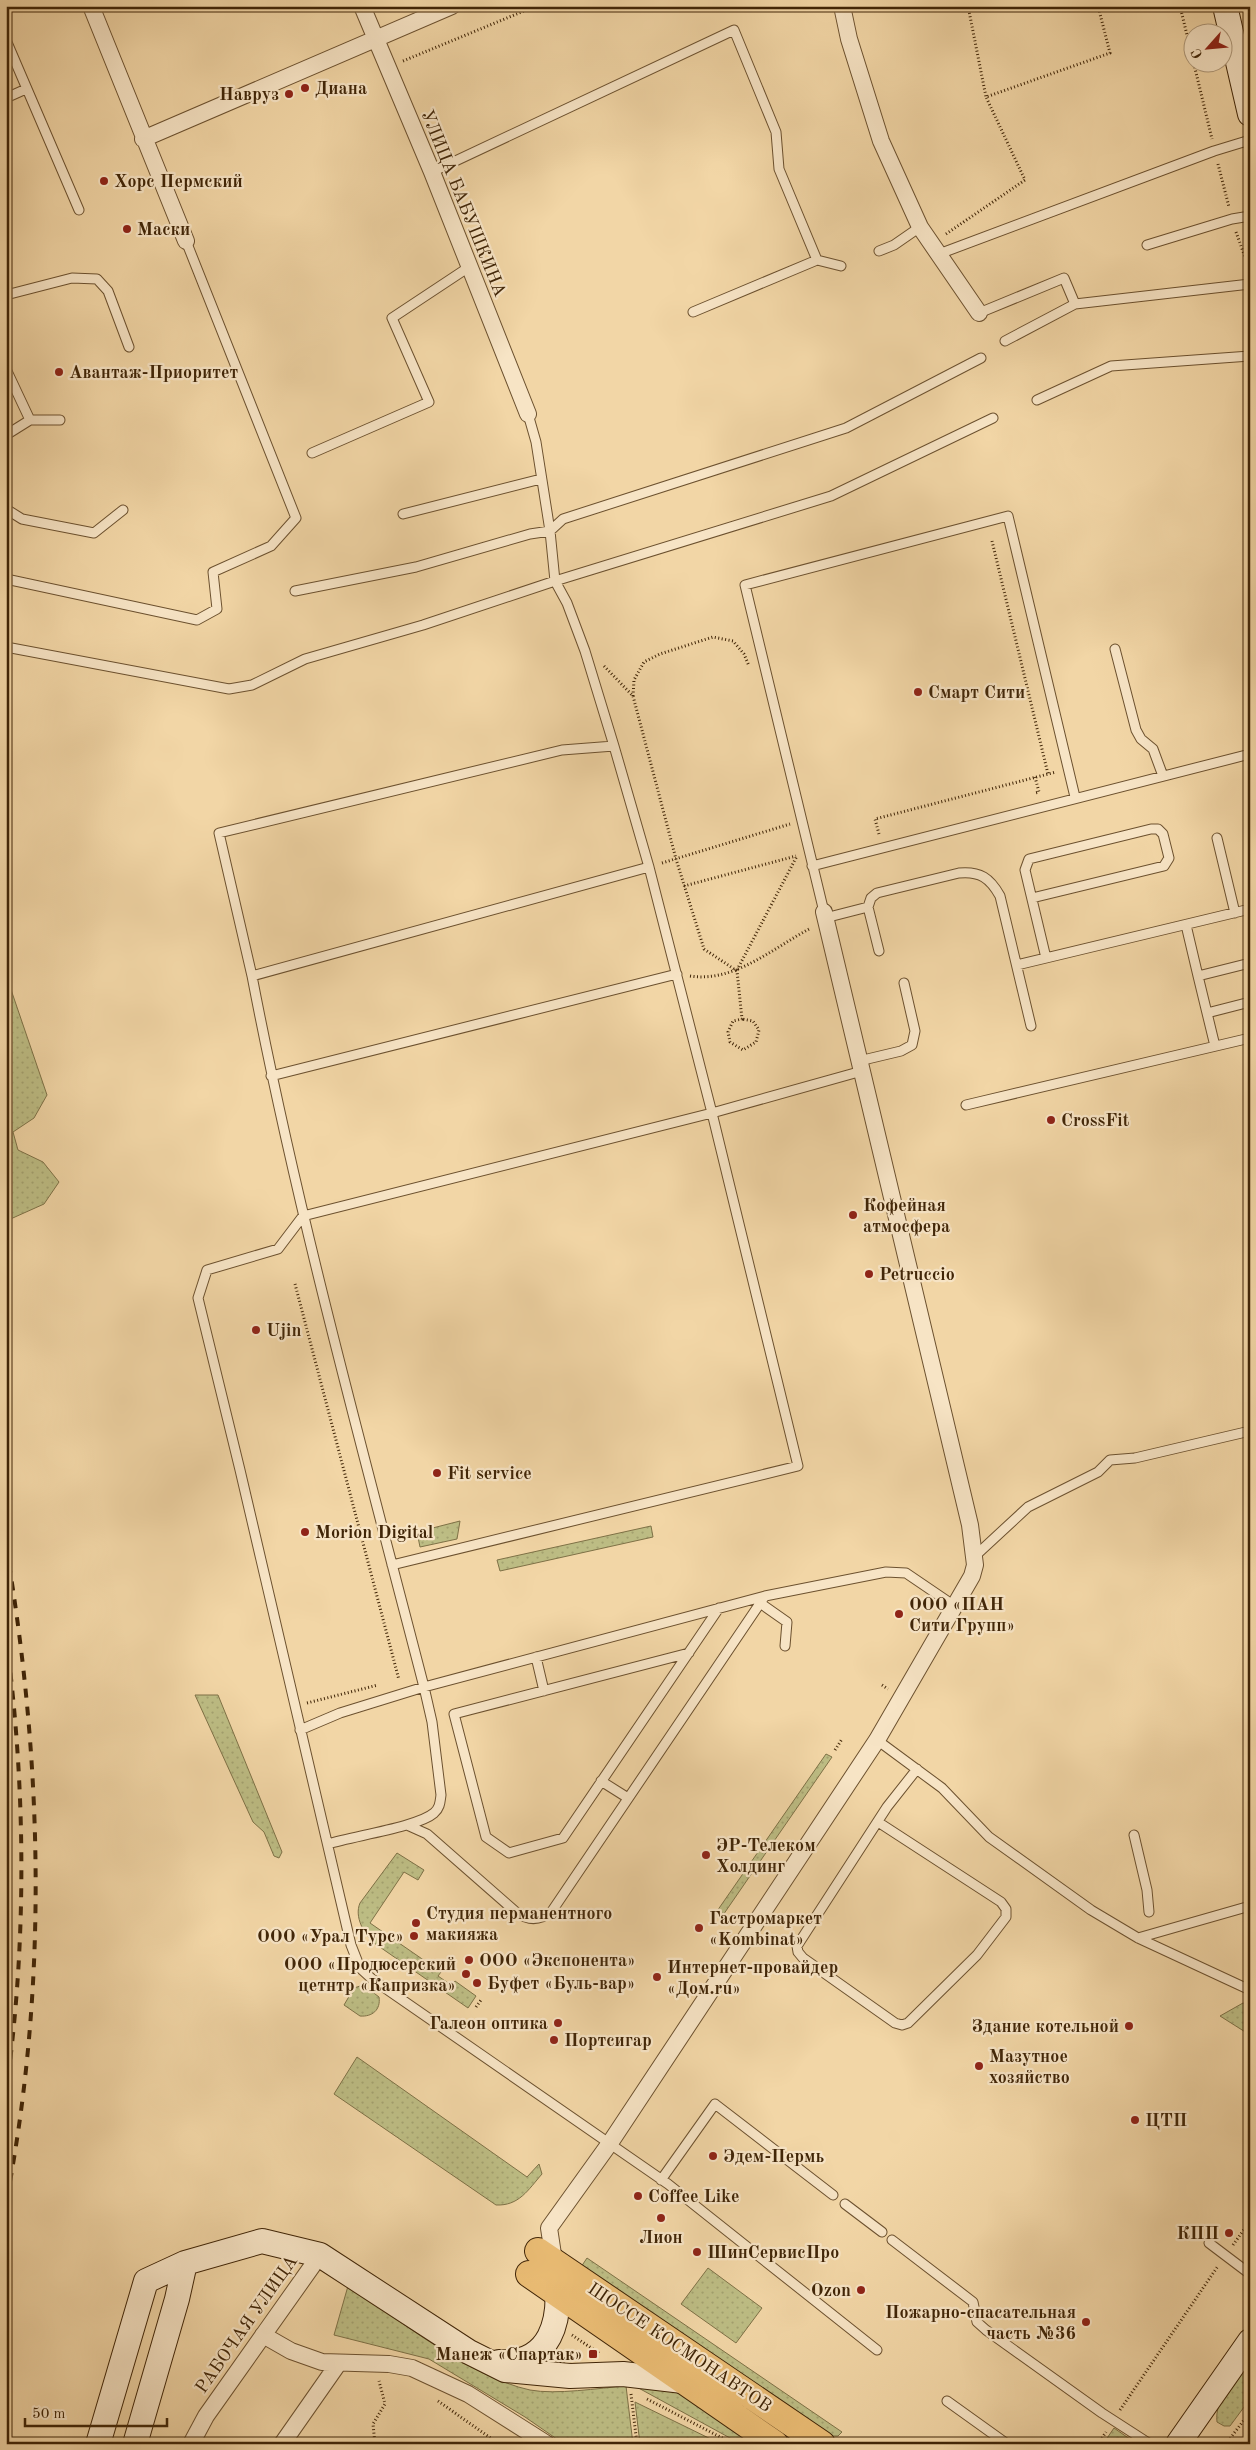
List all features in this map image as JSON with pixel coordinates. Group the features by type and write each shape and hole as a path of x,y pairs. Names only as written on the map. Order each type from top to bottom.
{"main road":[{"path":"1225,6 1250,114"},
{"path":"98,2444 146,2281 186,2263 262,2242 320,2255 482,2359 505,2370 546,2375 623,2374 683,2381"},
{"name":"ШОССЕ КОСМОНАВТОВ","path":"540,2262 558,2293 775,2444"},
{"name":"ШОССЕ КОСМОНАВТОВ","path":"540,2262 822,2444"},
{"path":"135,2444 186,2263"},
{"path":"482,2359 501,2362 519,2361 537,2352 552,2333 557,2313 558,2293"},
{"path":"1178,2444 1250,2340"}],"street":[{"path":"91,6 143,139 186,241"},
{"name":"УЛИЦА БАБУШКИНА","path":"362,6 432,172 528,414"},
{"path":"143,139 452,6"},
{"path":"842,6 849,38 881,140 920,227 978,313"},
{"path":"540,2262 549,2228 610,2143 877,1740 956,1607 972,1576 974,1557 970,1525 860,1066 822,918"},
{"name":"РАБОЧАЯ УЛИЦА","path":"191,2444 206,2416 320,2255"},
{"path":"263,2335 307,2357 338,2364 404,2366 424,2373 468,2394 547,2444"},
{"path":"282,2444 338,2364"}],"lane":[{"path":"432,172 734,30 776,132 779,169 817,260"},
{"path":"6,40 80,210"},
{"path":"6,98 26,89"},
{"path":"935,249 1250,140"},
{"path":"1147,245 1232,219 1250,216"},
{"path":"879,251 894,245 920,227"},
{"path":"6,579 197,620 217,609 213,572 271,546 296,518 186,241"},
{"path":"693,312 817,260 840,266"},
{"path":"312,453 429,402 392,318 470,267"},
{"path":"6,295 72,278 97,279 108,291 129,347"},
{"path":"978,313 1064,278 1075,304"},
{"path":"1005,342 1075,304 1250,284"},
{"path":"1037,400 1111,366 1250,356"},
{"path":"295,591 416,567 550,530 563,519 846,428 982,358"},
{"path":"6,369 30,420"},
{"path":"392,1566 798,1466 712,1113 649,866 581,642 567,603 554,581 550,530 536,442 528,414"},
{"path":"6,647 229,689 252,685 305,659 423,625 554,581 831,496 993,418"},
{"path":"6,435 30,420 60,420"},
{"path":"402,514 541,479"},
{"path":"6,509 22,519 94,533 124,510"},
{"path":"868,907 822,918 802,820 745,585 1008,516 1075,797"},
{"path":"1115,649 1136,730 1141,739 1153,749 1163,776"},
{"path":"328,1844 404,1825 436,1812 440,1805 432,1722 303,1216 271,1076 252,976 218,832 562,750 614,746"},
{"path":"812,866 1075,797 1250,754"},
{"path":"1032,898 1164,866 1169,858 1163,834 1158,829 1151,828 1033,856 1027,861 1025,870 1046,958"},
{"path":"1217,838 1235,913"},
{"path":"252,976 649,866"},
{"path":"879,951 868,907 871,898 882,891 959,873 973,872 985,876 994,884 1000,896 1032,1026"},
{"path":"1017,965 1250,909"},
{"path":"1186,925 1214,1046"},
{"path":"1198,976 1250,963"},
{"path":"271,1076 677,974"},
{"path":"877,2350 661,2180 365,1973 353,1954 198,1298 207,1270 278,1249 303,1216 712,1113 901,1051 912,1044 915,1031 904,983"},
{"path":"1206,1013 1250,1002"},
{"path":"966,1105 1250,1038"},
{"path":"974,1557 1028,1507 1098,1472 1110,1460 1135,1458 1250,1430"},
{"path":"300,1730 340,1713 424,1687 719,1608 886,1572 900,1571 910,1575 956,1607"},
{"path":"763,1600 787,1622 784,1646"},
{"path":"404,1825 414,1827 427,1834 516,1913 528,1918 540,1918 552,1911 763,1600"},
{"path":"689,1653 454,1714 486,1837 509,1853 563,1838 689,1653 719,1608"},
{"path":"536,1657 544,1690"},
{"path":"877,1740 948,1793 988,1837 1092,1910 1138,1938 1250,1990"},
{"path":"878,1822 1001,1902 1006,1910 1006,1917 978,1955 908,2023 902,2025 894,2024 803,1958 798,1952 797,1946 878,1822 917,1769"},
{"path":"601,1782 628,1798"},
{"path":"1134,1835 1147,1890 1149,1912"},
{"path":"1138,1938 1250,1906"},
{"path":"661,2180 715,2104 833,2195"},
{"path":"845,2204 882,2232"},
{"path":"892,2240 973,2302 977,2322 986,2330 1150,2444"},
{"path":"1209,2244 1250,2274"},
{"path":"947,2401 1008,2444"}],"path":[{"path":"387,67 536,6"},
{"path":"935,249 1025,180 986,97 968,6"},
{"path":"986,97 1110,52 1098,6"},
{"path":"992,541 1048,774"},
{"path":"737,971 704,949 676,859 633,696 634,680 644,662 660,654 713,637 733,641 744,654 752,674"},
{"path":"581,642 633,696"},
{"path":"878,834 875,819 1068,768"},
{"path":"785,816 790,833"},
{"path":"649,866 802,820"},
{"path":"795,848 800,864"},
{"path":"684,886 797,856"},
{"path":"742,1019 737,971 797,856"},
{"path":"677,974 706,979 737,971 822,918"},
{"path":"742,1019 753,1021 759,1030 756,1042 743,1050 730,1042 728,1032 733,1021 742,1019"},
{"path":"295,1284 399,1680 390,1682"},
{"path":"313,1726 307,1703 381,1684"},
{"path":"835,1750 842,1739"},
{"path":"476,2007 481,2000"},
{"path":"1098,2444 1250,2221"},
{"path":"1242,2231 1250,2230"},
{"path":"568,2332 608,2359"},
{"path":"374,2444 373,2424 385,2404 375,2364"},
{"path":"637,2444 631,2391 734,2444"},
{"path":"437,2400 499,2444"},
{"path":"1226,2444 1250,2412"}],"green space":[{"path":"6,975 47,1095 34,1118 13,1132 18,1150 43,1162 59,1182 44,1204 6,1221"},
{"path":"460,1521 457,1539 420,1547 417,1532"},
{"path":"651,1526 653,1537 500,1571 497,1560"},
{"path":"195,1695 218,1695 282,1852 279,1858 274,1856 264,1832 253,1822"},
{"path":"826,1754 832,1757 721,1918 715,1914"},
{"path":"397,1853 424,1870 418,1880 404,1872 370,1923 441,1972 438,1976 451,1985 455,1981 476,1996 468,2008 374,1943 361,1925 358,1914 360,1903"},
{"path":"366,1987 379,1997 379,2006 372,2014 360,2016 344,2005 354,1988"},
{"path":"1243,2003 1250,2004 1250,2035 1220,2016"},
{"path":"357,2057 527,2177 539,2164 542,2174 517,2200 504,2205 496,2205 334,2094"},
{"path":"587,2258 842,2432 838,2436 831,2436 581,2267"},
{"path":"708,2268 762,2308 736,2343 681,2304"},
{"path":"348,2286 436,2346 484,2373 507,2383 530,2390 552,2392 626,2386 633,2444 564,2444 525,2417 429,2359 334,2335"},
{"path":"1250,2359 1250,2399 1230,2426 1224,2426 1217,2422 1219,2405 1228,2388"},
{"path":"633,2385 671,2387 758,2444 741,2444"},
{"path":"635,2402 721,2444 640,2444"},
{"path":"1114,2428 1137,2444 1103,2444"}],"railway":[{"path":"6,1546 28,1710 36,1875 29,2039 20,2121 6,2203"},
{"path":"6,1637 17,1750 21,1865 18,1979 6,2092"}],"place":[{"name":"Диана","path":"305,88"},
{"name":"Навруз","path":"289,94"},
{"name":"Хорс Пермский","path":"104,181"},
{"name":"Маски","path":"127,229"},
{"name":"Авантаж-Приоритет","path":"59,372"},
{"name":"Смарт Сити","path":"918,692"},
{"name":"CrossFit","path":"1051,1120"},
{"name":"Кофейная атмосфера","path":"853,1215"},
{"name":"Petruccio","path":"869,1274"},
{"name":"Ujin","path":"256,1330"},
{"name":"Fit service","path":"437,1473"},
{"name":"Morion Digital","path":"305,1532"},
{"name":"ООО «ПАН Сити Групп»","path":"899,1614"},
{"name":"ЭР-Телеком Холдинг","path":"706,1855"},
{"name":"Студия перманентного макияжа","path":"416,1923"},
{"name":"Гастромаркет «Kombinat»","path":"699,1928"},
{"name":"ООО «Урал Турс»","path":"414,1936"},
{"name":"ООО «Экспонента»","path":"469,1960"},
{"name":"ООО «Продюсерский цетнтр «Капризка»","path":"466,1974"},
{"name":"Интернет-провайдер «Дом.ru»","path":"657,1977"},
{"name":"Буфет «Буль-вар»","path":"477,1983"},
{"name":"Галеон оптика","path":"558,2023"},
{"name":"Здание котельной","path":"1129,2026"},
{"name":"Портсигар","path":"554,2040"},
{"name":"Мазутное хозяйство","path":"979,2066"},
{"name":"ЦТП","path":"1135,2120"},
{"name":"Эдем-Пермь","path":"713,2156"},
{"name":"Coffee Like","path":"638,2196"},
{"name":"Лион","path":"661,2218"},
{"name":"КПП","path":"1229,2233"},
{"name":"ШинСервисПро","path":"697,2252"},
{"name":"Ozon","path":"861,2290"},
{"name":"Пожарно-спасательная часть №36","path":"1086,2322"},
{"name":"Манеж «Спартак»","path":"593,2354"}]}
